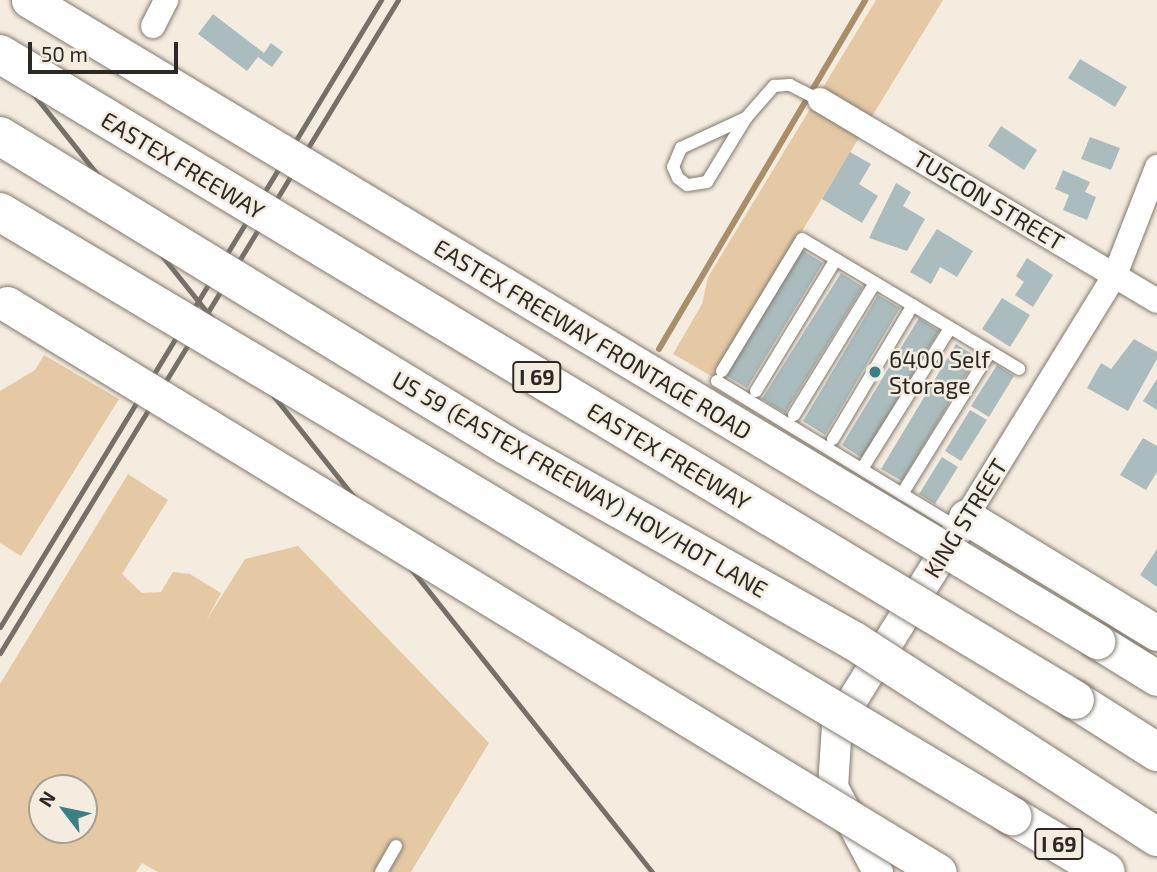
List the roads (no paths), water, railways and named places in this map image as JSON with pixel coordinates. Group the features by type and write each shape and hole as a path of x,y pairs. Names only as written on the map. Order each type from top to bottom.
{"highway":[{"name":"EASTEX FREEWAY","path":"0,54 1075,700 1157,752"},
{"name":"US 59 (EASTEX FREEWAY) HOV/HOT LANE","path":"0,136 506,445 854,641 1157,837"},
{"name":"I 69","path":"0,212 1106,872"}],"main road":[{"name":"EASTEX FREEWAY FRONTAGE ROAD","path":"29,0 1157,678"},
{"path":"4,302 939,872"},
{"path":"962,523 1157,633"}],"street":[{"path":"153,26 166,0"},
{"name":"TUSCON STREET","path":"820,100 1157,301"},
{"name":"KING STREET","path":"878,872 833,787 837,725 1115,275 1157,167"}],"lane":[{"path":"746,118 681,148 673,167 678,178 688,185 707,182 746,118 774,86 790,85 820,100"},
{"path":"962,523 902,494 862,470 720,376 802,239 1018,369"},
{"path":"756,391 836,259"},
{"path":"794,415 875,283"},
{"path":"833,439 913,305"},
{"path":"862,470 950,328"},
{"path":"902,494 990,352"},
{"path":"381,872 396,846"}],"waterway":[{"path":"659,349 865,0"}],"railway":[{"path":"0,627 381,0"},
{"path":"0,653 398,0"},
{"path":"0,52 652,872"}],"place":[{"name":"6400 Self Storage","path":"875,372"}]}
